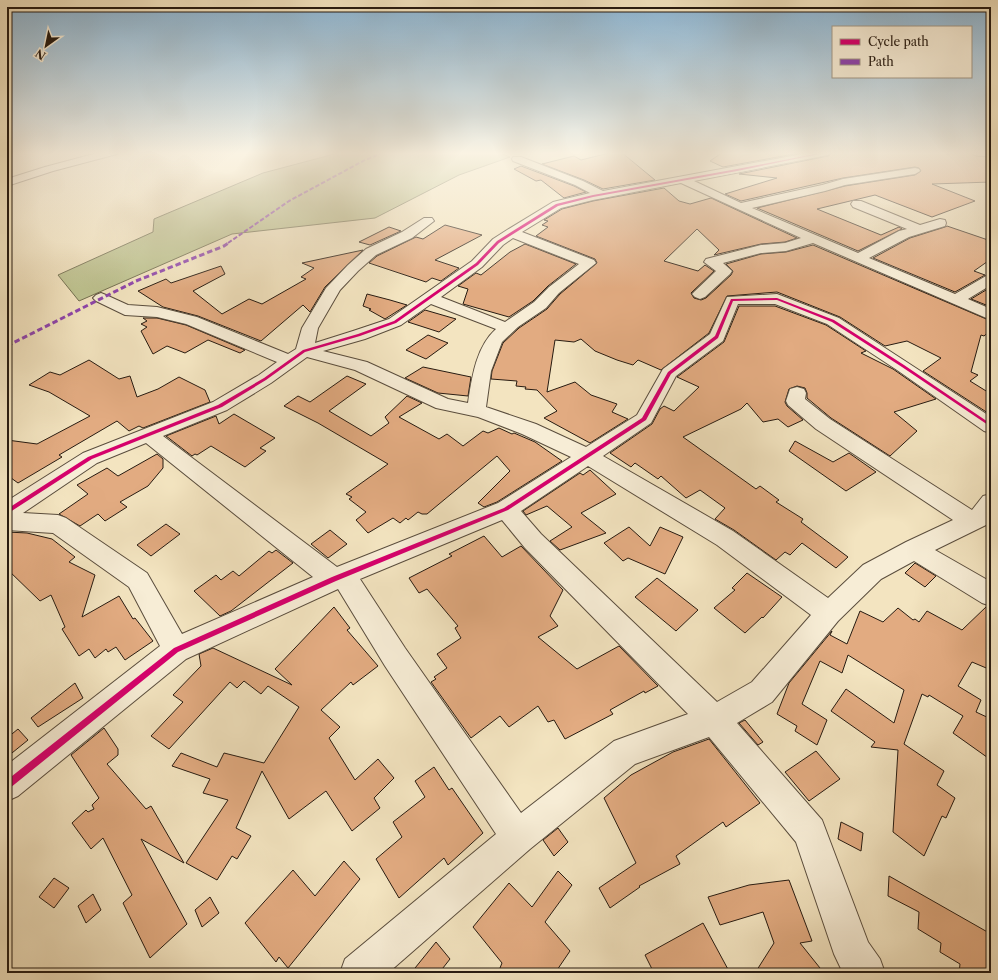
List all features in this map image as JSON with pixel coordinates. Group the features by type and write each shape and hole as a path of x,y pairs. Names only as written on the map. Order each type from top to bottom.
{"street":[{"path":"7,512 90,458 220,406 265,379 297,356 395,322 477,264 498,242 557,205 586,198"},
{"path":"720,198 991,315"},
{"path":"740,207 781,198"},
{"path":"857,204 918,230"},
{"path":"297,356 310,328 334,288 353,268 371,252 407,234 428,221"},
{"path":"860,257 904,234 940,223"},
{"path":"476,411 482,371 494,340 507,328 540,305 564,282 589,263 512,233"},
{"path":"815,238 786,247 760,249 711,262 725,271 694,293 732,300 777,299 833,321 903,366 991,426"},
{"path":"956,300 991,280"},
{"path":"101,298 125,310 158,312 191,320 297,356 361,366 408,390 443,404 476,411 529,428 587,456 724,538 829,612"},
{"path":"430,298 507,328"},
{"path":"7,785 176,650 338,577 506,509 644,419 669,374 717,337 732,300"},
{"path":"797,393 795,401 823,424 982,512"},
{"path":"147,434 338,577 518,836"},
{"path":"506,509 533,541 714,720 810,832 853,954 866,973"},
{"path":"359,973 518,836 625,752 714,720 762,692 829,612 872,572 982,512"},
{"path":"7,520 58,524 138,580 176,650"},
{"path":"914,549 991,595"}],"green space":[{"path":"204,198 415,198 375,218 232,234 79,301 58,275 153,232 154,219"}],"building":[{"path":"611,198 675,198 679,201 690,204 711,198 797,238 785,242 761,244 714,255 719,250 697,229 664,261 698,271 705,265 714,271 691,293 694,298 701,300 706,298 731,275 733,271 726,264 761,254 786,252 813,245 991,321 991,330 984,336 981,335 971,372 978,375 970,381 991,394 991,415 923,371 941,358 907,341 885,346 840,317 777,292 727,296 709,333 661,370 638,360 633,365 617,360 595,351 581,339 574,342 555,340 547,392 575,382 591,395 617,404 612,412 628,419 590,443 544,418 557,411 537,390 525,389 526,387 516,386 517,381 491,379 492,371 503,343 519,328 547,309 560,294 597,263 595,259 536,236 548,227 542,225 548,221 544,220 562,209"},
{"path":"734,198 755,198 741,201"},
{"path":"798,198 864,198 817,209 881,235 899,227 902,229 858,251 757,208"},
{"path":"882,198 967,198 975,201 932,217"},
{"path":"445,225 482,235 435,260 459,268 441,281 432,278 426,282 369,263 377,256 416,237 423,239"},
{"path":"947,226 991,241 991,259 974,271 985,275 955,292 873,258 910,238"},
{"path":"389,227 401,231 370,245 359,242"},
{"path":"525,244 576,264 548,286 533,301 509,317 463,304 468,289 458,286 476,273 481,275 510,252"},
{"path":"363,250 325,287 310,312 303,305 261,341 198,316 163,307 138,291 166,279 171,283 221,266 225,274 193,291 222,314 249,299 262,304 306,279 301,277 314,268 302,263"},
{"path":"991,287 991,307 971,299"},
{"path":"367,294 407,305 385,319 369,310 371,309 363,306"},
{"path":"739,306 775,306 826,325 866,351 861,353 893,369 936,399 894,412 917,431 890,456 831,418 807,398 805,388 797,386 789,389 785,402 787,406 803,420 788,427 778,419 763,422 747,403 741,409 683,437 756,489 760,486 779,500 776,502 803,519 801,522 848,557 836,568 802,543 790,555 785,552 776,560 734,530 715,519 725,508 700,490 686,498 661,476 658,479 635,463 631,467 610,453 652,424 660,409 664,406 674,411 699,387 677,377 724,342"},
{"path":"425,310 456,319 439,332 408,322"},
{"path":"143,318 157,318 186,325 245,350 240,353 208,340 185,353 167,346 153,354 141,331 147,327 141,324 147,321"},
{"path":"428,335 448,343 426,359 406,350"},
{"path":"89,360 119,379 130,376 137,397 158,389 179,377 205,390 210,402 143,428 139,426 129,431 117,421 59,455 62,457 18,483 7,475 7,440 37,444 90,416 49,392 29,385 50,372 60,375"},
{"path":"423,367 471,377 468,396 438,393 405,378"},
{"path":"347,376 366,384 329,411 371,436 389,423 385,417 407,396 422,403 399,417 439,439 447,434 463,446 483,431 488,433 499,428 535,442 562,461 497,502 484,507 478,503 510,471 497,456 427,514 418,512 408,520 406,518 400,523 393,518 368,533 356,520 366,512 349,499 352,497 346,494 388,464 318,423 284,406 298,396 310,402"},
{"path":"234,414 275,438 260,448 266,451 245,467 211,446 197,455 195,454 192,456 166,436 216,416 219,424"},
{"path":"795,441 833,462 849,453 876,472 846,491 789,451"},
{"path":"157,454 163,459 163,468 148,486 120,502 127,507 105,521 98,514 80,526 59,514 88,494 77,485 107,468 118,476"},
{"path":"590,470 616,494 581,513 606,533 560,550 550,541 572,527 547,506 526,515 523,511 580,473 583,475"},
{"path":"166,524 180,534 151,556 137,545"},
{"path":"629,527 650,546 660,527 683,537 665,574 628,558 623,561 604,543"},
{"path":"330,530 347,544 328,558 311,544"},
{"path":"7,532 27,533 52,539 75,557 69,562 95,575 82,617 119,596 133,619 135,618 153,641 125,660 116,647 108,652 106,649 95,658 89,649 79,656 62,629 65,627 51,595 40,601 7,569"},
{"path":"484,536 502,557 521,546 563,590 550,616 558,626 538,637 577,669 619,646 658,686 645,693 644,691 610,710 613,714 565,739 554,720 548,722 538,706 509,727 500,716 471,738 431,682 436,679 434,677 447,668 437,654 461,638 455,628 458,626 427,589 419,593 409,578 452,556 449,554"},
{"path":"276,550 293,563 231,611 220,616 194,591 216,575 221,580 233,571 239,576 269,551 272,553"},
{"path":"915,563 936,576 925,587 905,573"},
{"path":"747,573 782,597 763,618 762,617 745,633 714,608 735,590 732,588"},
{"path":"657,578 698,610 676,631 635,597"},
{"path":"987,606 991,607 991,670 972,662 958,686 981,700 976,712 991,719 991,760 953,733 963,716 929,695 928,697 922,694 904,744 944,771 937,785 955,798 946,818 942,816 924,856 893,832 898,750 871,747 875,742 831,711 846,689 894,723 904,690 848,655 842,673 820,661 802,704 827,720 817,745 795,731 797,726 777,714 789,683 832,631 830,635 847,644 860,611 883,622 898,608 913,620 915,619 919,622 927,611 962,630"},
{"path":"334,607 350,628 347,630 378,666 353,685 351,682 321,710 340,727 329,738 355,780 378,759 394,778 374,798 380,808 352,831 326,791 289,819 262,771 236,828 251,836 237,859 232,856 217,880 186,863 228,800 203,793 210,779 172,766 181,753 217,767 224,753 264,763 299,707 268,686 261,694 244,681 237,688 230,682 169,749 151,736 183,702 173,695 201,666 199,654 213,648 292,685 275,669"},
{"path":"75,683 83,698 38,727 31,718"},
{"path":"745,720 763,742 758,745 739,723"},
{"path":"104,728 118,749 118,755 107,764 146,809 151,806 184,863 141,839 187,924 150,958 123,903 132,895 103,838 91,849 72,823 86,810 88,812 94,809 92,805 99,798 71,755"},
{"path":"18,729 28,740 7,757 7,738"},
{"path":"709,739 760,803 726,827 723,822 676,856 680,864 639,886 640,887 610,908 599,888 636,863 604,798 631,775 673,752"},
{"path":"816,751 840,779 809,801 785,772"},
{"path":"434,767 449,790 452,788 483,833 448,865 444,858 399,898 376,859 402,837 393,822 425,797 415,781"},
{"path":"841,822 863,833 861,851 838,839"},
{"path":"558,828 568,842 554,856 543,840"},
{"path":"344,861 360,879 288,968 279,957 276,962 245,923 293,870 315,896"},
{"path":"558,871 572,885 545,922 570,951 555,973 498,973 502,963 473,927 509,883 532,907"},
{"path":"889,876 991,934 991,973 959,973 960,964 940,952 941,943 918,929 919,912 888,896"},
{"path":"54,878 69,888 54,908 39,897"},
{"path":"789,880 812,941 800,943 824,973 755,973 774,943 763,912 720,925 708,897 749,885"},
{"path":"93,894 101,910 86,923 78,906"},
{"path":"210,897 219,913 202,927 195,910"},
{"path":"703,923 730,973 654,973 645,955"},
{"path":"436,942 450,959 439,973 411,973"}],"marked path":[{"path":"7,346 136,281 224,246 295,198"}],"cycle path":[{"path":"7,512 90,458 220,406 265,379 304,351 359,335 395,322 477,264 498,242 557,205 586,198"},
{"path":"7,785 176,650 334,579 506,509 644,419 669,373 717,337 732,300 777,299 833,321 903,366 991,426"}]}
